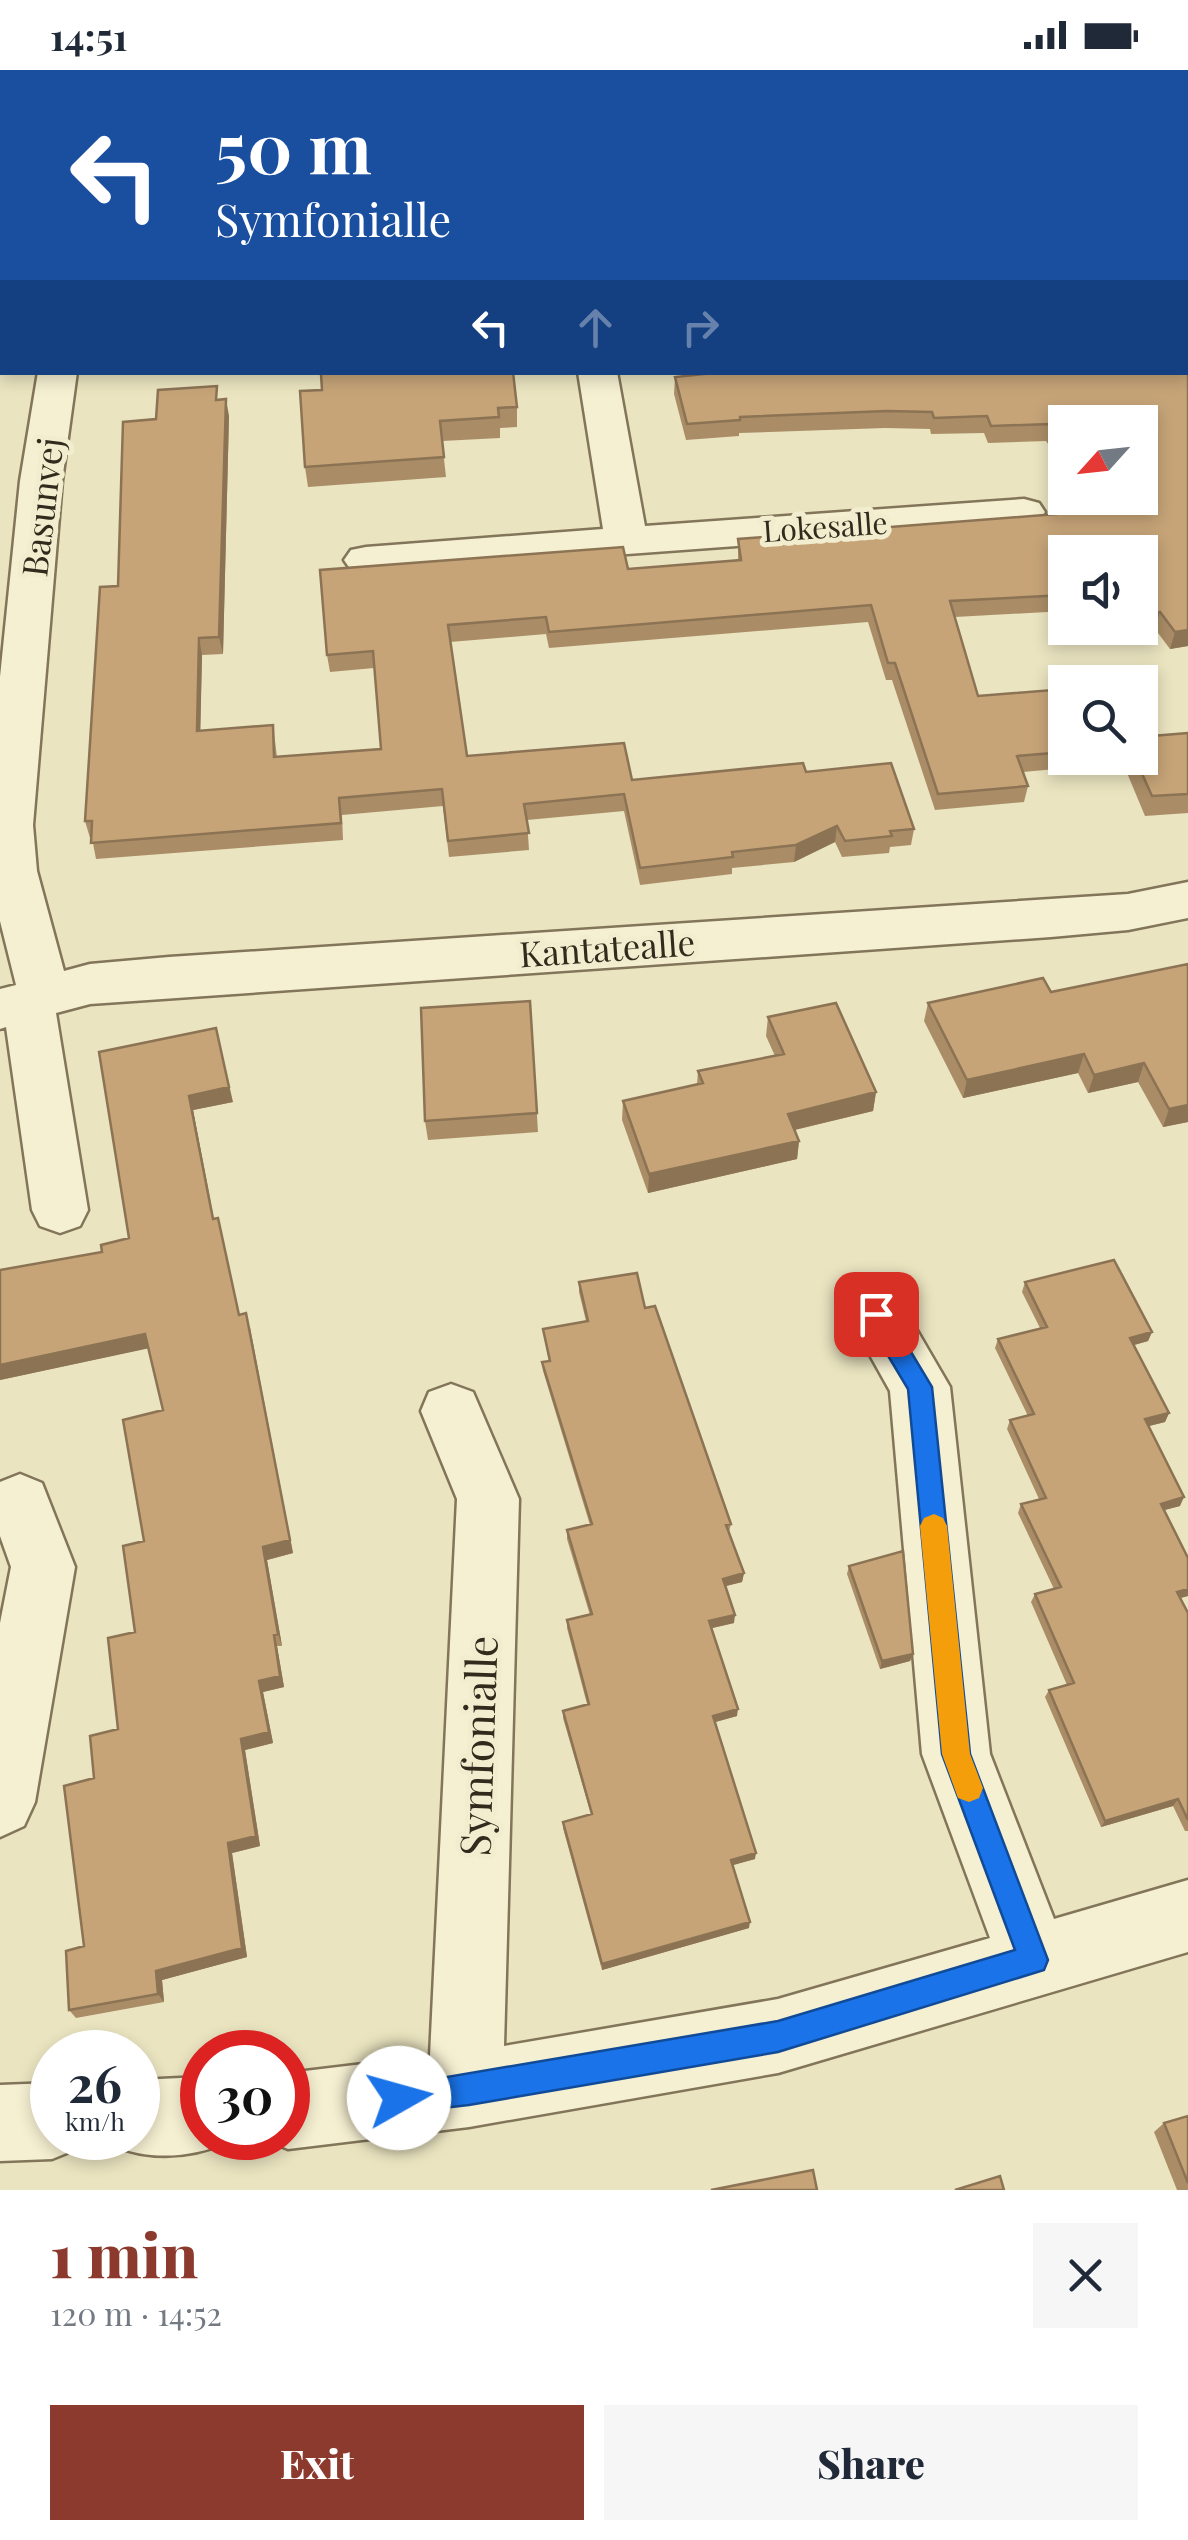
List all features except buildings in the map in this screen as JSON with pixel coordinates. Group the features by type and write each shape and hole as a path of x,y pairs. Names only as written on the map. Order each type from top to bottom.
{"street":[{"name":"Basunvej","path":"24,1002 10,825 41,482 58,375"},
{"path":"597,375 626,540"},
{"name":"Lokesalle","path":"366,560 1024,512"},
{"name":"Kantatealle","path":"24,1002 90,984 168,976 1051,918 1128,912 1188,900"},
{"path":"24,1002 60,1210"},
{"path":"876,1314 920,1387 956,1754 1034,1960"},
{"name":"Symfonialle","path":"451,1410 488,1499 466,2025 469,2090"},
{"path":"0,1802 42,1567 20,1503"},
{"path":"310,2108 469,2090 778,2036 1188,1916"},
{"path":"0,2123 30,2122"}],"slow traffic":[{"path":"934,1526 956,1754 969,1788"}],"route":[{"path":"399,2098 469,2090 778,2036 1034,1960 956,1754 920,1387 876,1314"}]}
